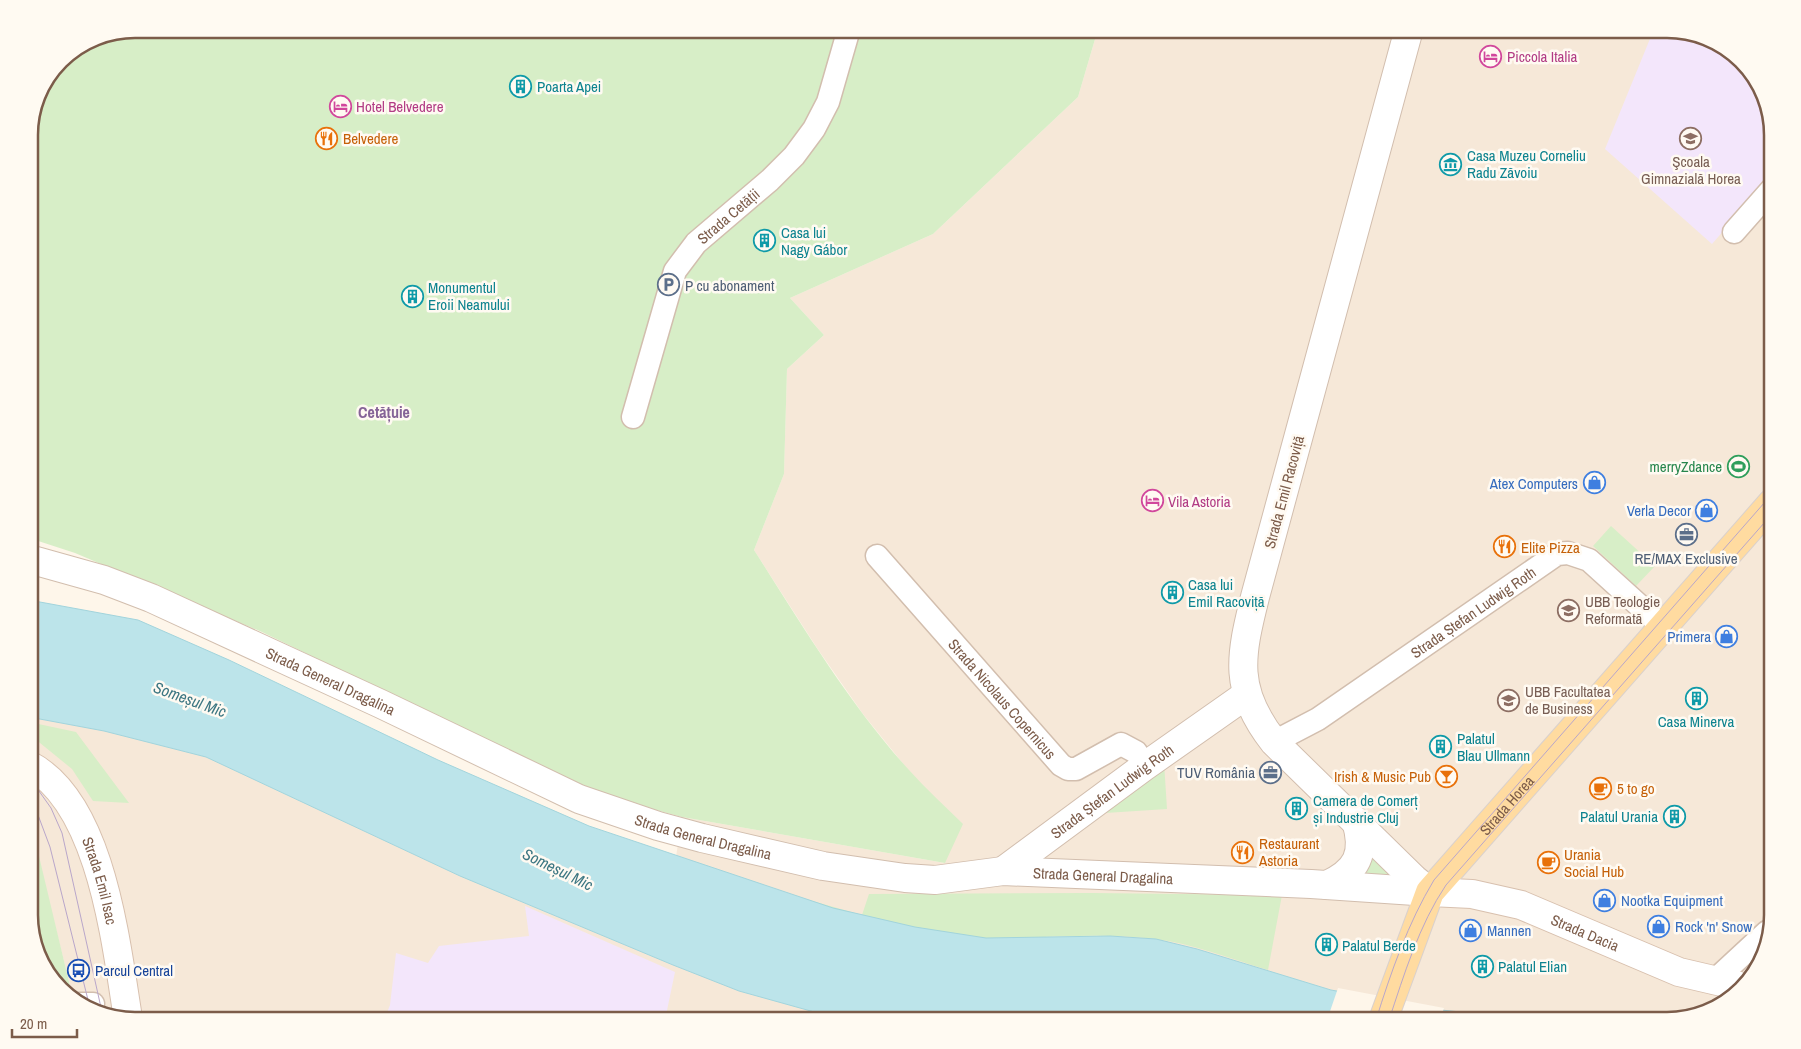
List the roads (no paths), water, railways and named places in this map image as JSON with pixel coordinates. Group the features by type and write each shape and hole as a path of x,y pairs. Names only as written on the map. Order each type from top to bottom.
{"main road":[{"name":"Strada Horea","path":"1386,1012 1430,892 1763,513"}],"street":[{"name":"Strada Cetății","path":"633,417 675,271 696,243 770,180 794,156 814,129 828,102 846,38"},
{"name":"Strada Emil Racoviță","path":"1407,38 1255,596 1243,651 1246,695 1261,726 1274,742 1414,879 1430,892"},
{"path":"1734,232 1763,198"},
{"name":"Strada Ștefan Ludwig Roth","path":"1274,742 1318,719 1557,554 1568,553 1589,560 1664,628"},
{"name":"Strada Nicolaus Copernicus","path":"877,556 1061,765 1068,769 1076,769 1121,744 1136,752 1145,766"},
{"name":"Strada General Dragalina","path":"38,561 104,580 151,598 327,678 579,799 658,826 823,866 872,875 935,880 1003,871 1327,885 1430,892"},
{"name":"Strada Ștefan Ludwig Roth","path":"1003,871 1145,766 1246,695"},
{"name":"Strada Emil Isac","path":"38,772 53,783 64,797 93,851 101,875 127,1011"},
{"path":"1327,885 1342,877 1358,858 1360,844 1356,821"},
{"name":"Strada Dacia","path":"1430,892 1472,894 1521,905 1644,958 1726,984"},
{"path":"1726,984 1759,942"}],"water":[{"name":"Someșul Mic","path":"38,602 138,620 229,660 438,760 589,826 833,908 915,927 986,938 1110,936 1156,939 1197,949 1331,990 1461,1012 814,1012 739,991 460,876 206,757 104,731 38,719"}],"tram line":[{"path":"1379,1012 1401,948 1416,913 1434,880 1763,504"},
{"path":"1392,1012 1420,933 1436,900 1446,885 1764,524"},
{"path":"38,790 51,808 62,833 100,1005"},
{"path":"38,815 50,847 88,999"}],"place":[{"name":"Piccola Italia","path":"1491,56"},
{"name":"Poarta Apei","path":"521,86"},
{"name":"Hotel Belvedere","path":"340,106"},
{"name":"Belvedere","path":"327,138"},
{"name":"Şcoala Gimnazială Horea","path":"1691,138"},
{"name":"Casa Muzeu Corneliu Radu Zăvoiu","path":"1451,164"},
{"name":"Casa lui Nagy Gábor","path":"765,241"},
{"name":"P cu abonament","path":"669,285"},
{"name":"Monumentul Eroii Neamului","path":"412,296"},
{"name":"merryZdance","path":"1738,466"},
{"name":"Atex Computers","path":"1594,483"},
{"name":"Vila Astoria","path":"1152,501"},
{"name":"Verla Decor","path":"1707,510"},
{"name":"RE/MAX Exclusive","path":"1686,535"},
{"name":"Elite Pizza","path":"1505,547"},
{"name":"Casa lui Emil Racoviță","path":"1172,593"},
{"name":"UBB Teologie Reformată","path":"1569,610"},
{"name":"Primera","path":"1727,636"},
{"name":"Casa Minerva","path":"1696,698"},
{"name":"UBB Facultatea de Business","path":"1509,700"},
{"name":"Palatul Blau Ullmann","path":"1441,747"},
{"name":"TUV România","path":"1271,772"},
{"name":"Irish & Music Pub","path":"1447,776"},
{"name":"5 to go","path":"1601,788"},
{"name":"Camera de Comerț și Industrie Cluj","path":"1297,809"},
{"name":"Palatul Urania","path":"1674,816"},
{"name":"Restaurant Astoria","path":"1243,852"},
{"name":"Urania Social Hub","path":"1548,863"},
{"name":"Nootka Equipment","path":"1605,900"},
{"name":"Rock 'n' Snow","path":"1659,926"},
{"name":"Mannen","path":"1471,930"},
{"name":"Palatul Berde","path":"1326,945"},
{"name":"Palatul Elian","path":"1482,966"},
{"name":"Parcul Central","path":"79,970"}],"district":[{"name":"Cetățuie","path":"384,412"}]}
